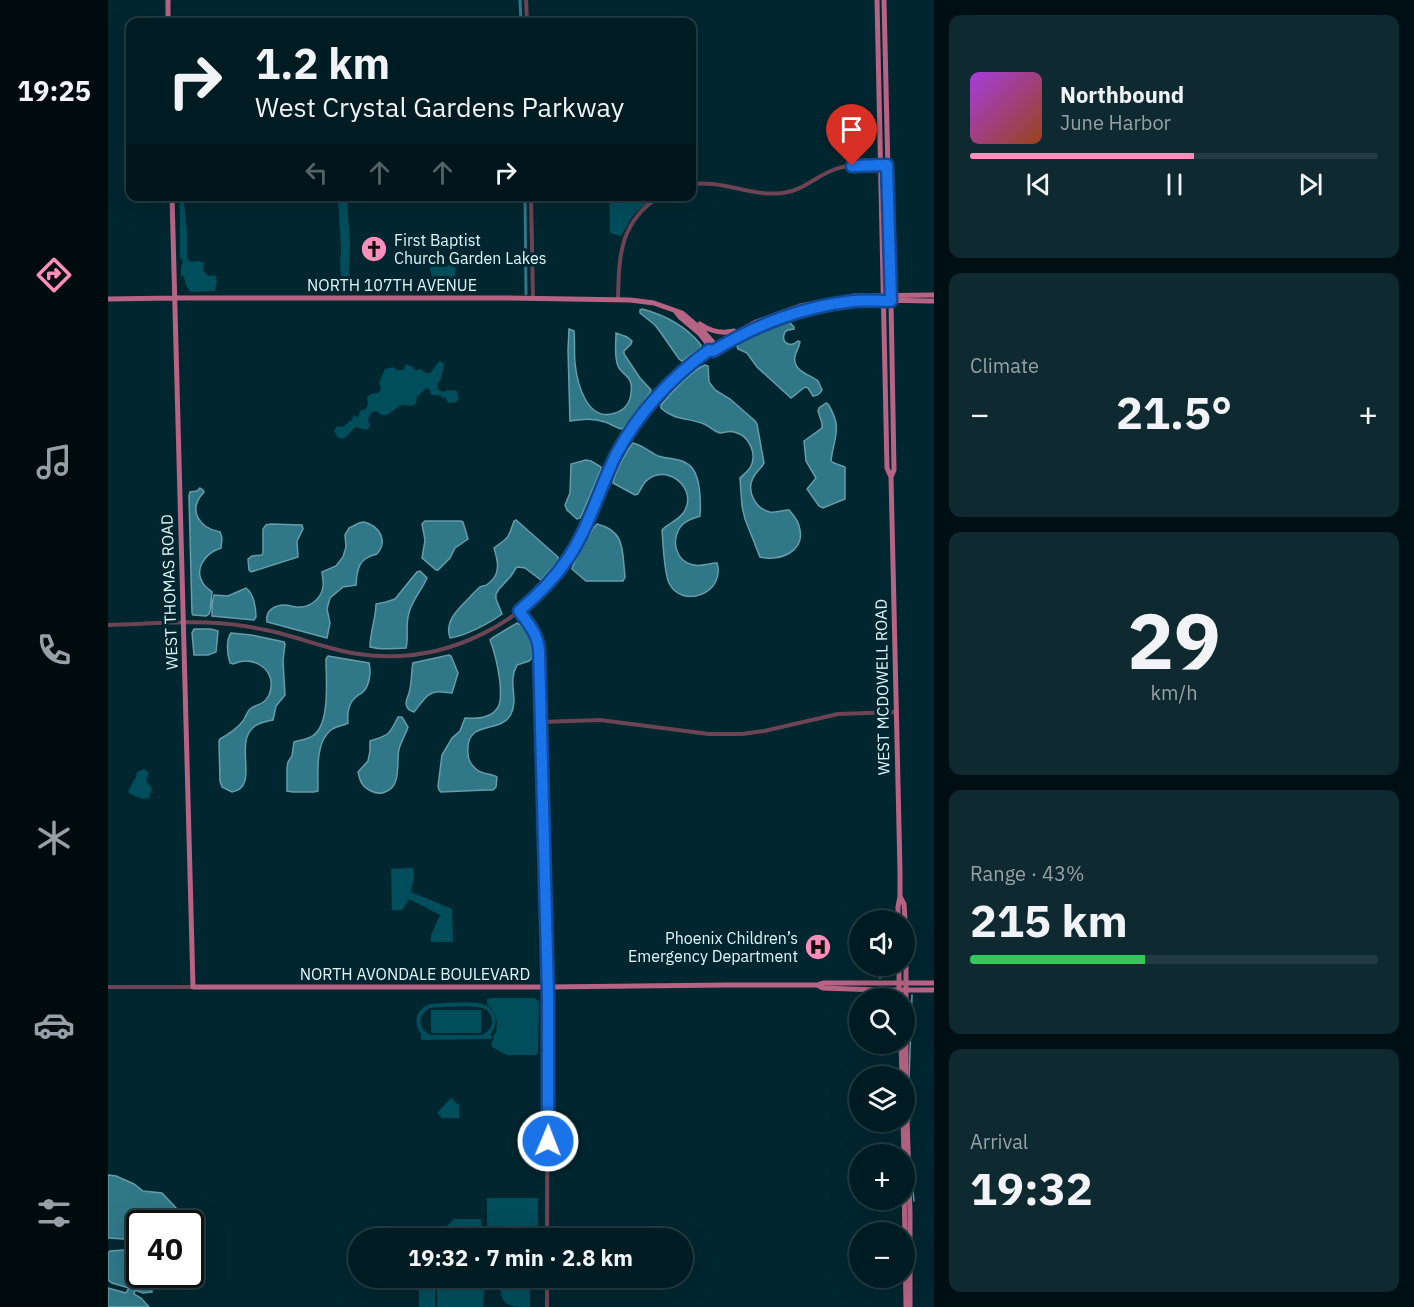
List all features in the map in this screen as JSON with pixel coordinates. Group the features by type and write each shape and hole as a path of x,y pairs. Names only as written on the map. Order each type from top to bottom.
{"main road":[{"path":"168,0 168,18"},
{"name":"WEST MCDOWELL ROAD","path":"877,0 882,298 887,468 891,477 897,712 900,896 898,910"},
{"name":"WEST MCDOWELL ROAD","path":"884,0 894,470 891,477"},
{"name":"WEST THOMAS ROAD","path":"172,201 193,987"},
{"path":"713,348 787,309 810,303 843,297 932,299"},
{"name":"NORTH 107TH AVENUE","path":"108,299 618,299 654,303 682,313 689,318 713,348"},
{"name":"NORTH 107TH AVENUE","path":"675,311 713,348"},
{"path":"689,318 714,331 728,332 757,324"},
{"path":"713,348 744,327"},
{"name":"WEST MCDOWELL ROAD","path":"900,896 904,904 906,988"},
{"path":"899,976 899,988"},
{"name":"NORTH AVONDALE BOULEVARD","path":"817,986 823,983 934,983"},
{"name":"NORTH AVONDALE BOULEVARD","path":"193,987 548,987 725,984 849,989"},
{"name":"NORTH AVONDALE BOULEVARD","path":"915,990 934,990"},
{"name":"WEST MCDOWELL ROAD","path":"906,1054 910,1307"},
{"path":"904,1210 906,1307"}],"street":[{"path":"526,0 527,18"},
{"path":"696,184 714,183 762,193 783,193 801,188 834,169 857,165 887,165"},
{"path":"531,201 533,298"},
{"path":"618,299 619,258 624,241 630,227 653,201"},
{"path":"108,625 214,623 242,626 279,633 327,648 358,654 390,656 412,655 450,647 490,630 519,611 546,586 569,557 618,452 634,425 654,399 693,362 713,348"},
{"path":"519,611 534,632 539,645 548,987 548,1228"},
{"path":"541,722 600,720 710,734 742,734 838,714 897,712"},
{"path":"108,987 193,987"},
{"path":"547,1288 547,1307"}],"shaded area":[{"path":"180,201 184,201 187,258 190,262 204,263 203,269 206,274 215,275 217,281 215,291 190,292 181,275 183,262 180,257"},
{"path":"338,201 347,201 351,289 331,290 327,288 326,282 341,278"},
{"path":"609,201 649,201 633,215 621,236 610,233"},
{"path":"435,265 445,267 455,265 457,282 454,287 454,284 453,288 443,284 431,286 430,268"},
{"path":"642,309 659,314 682,327 701,345 700,348 682,361 679,359 655,325 640,313"},
{"path":"787,322 794,329 785,332 785,342 792,344 800,342 795,356 796,365 802,372 818,381 822,390 817,395 813,396 805,387 791,398 757,367 747,353 738,349 739,343"},
{"path":"569,329 574,331 575,363 581,390 591,407 605,415 619,412 624,408 631,393 631,383 617,362 616,333 632,341 624,354 651,390 623,429 596,420 570,421"},
{"path":"440,361 444,364 441,379 437,384 438,389 442,392 457,391 459,399 456,402 448,403 446,398 431,395 430,390 426,388 417,397 416,404 401,405 387,415 381,415 376,411 371,413 368,419 370,426 368,429 355,427 345,438 337,436 334,431 337,426 344,426 352,421 353,416 358,417 361,410 366,409 367,397 380,391 379,383 385,369 393,367 401,370 406,364 415,370 421,369 430,373"},
{"path":"705,365 708,366 709,382 715,390 730,399 757,424 764,463 751,483 752,494 760,507 770,512 789,510 798,522 799,542 790,553 776,558 760,557 745,519 740,478 752,463 752,451 748,441 739,434 730,431 718,432 704,424 671,415 661,408 661,405 682,383"},
{"path":"826,403 833,413 836,426 831,461 845,467 845,499 823,508 807,489 816,478 806,461 804,441 822,428 818,411"},
{"path":"633,443 658,456 683,461 695,472 699,487 700,516 683,524 676,535 675,542 678,554 687,563 700,566 717,563 718,574 715,583 701,594 683,595 675,591 669,583 666,572 662,530 684,512 687,494 684,486 678,480 662,474 653,476 645,482 635,495 613,483 621,462"},
{"path":"586,460 601,469 582,514 577,519 565,505 570,493 571,464"},
{"path":"200,488 204,492 196,505 198,517 206,527 220,532 222,538 221,548 205,558 200,568 201,580 212,592 210,611 206,616 192,613 189,496 190,492"},
{"path":"516,520 558,557 558,561 541,580 525,568 516,568 496,594 502,614 477,629 450,638 449,626 454,615 477,589 485,586 495,576 497,562 494,548 507,537"},
{"path":"425,521 461,521 468,539 455,548 450,558 438,570 422,558 425,540 422,524"},
{"path":"364,522 378,530 382,544 377,554 366,558 360,565 356,585 343,587 330,598 327,609 330,623 327,638 267,622 267,615 274,607 285,605 304,607 315,601 322,590 322,572 336,566 343,557 346,547 345,535 349,528"},
{"path":"597,524 613,532 621,543 625,577 623,581 586,581 572,569"},
{"path":"266,525 302,525 303,529 297,541 298,557 251,572 248,559 262,555 263,529"},
{"path":"420,571 427,578 409,613 406,648 370,647 376,604 395,599"},
{"path":"246,588 254,601 256,617 254,620 212,616 214,595 228,596"},
{"path":"517,623 527,634 532,658 517,665 514,671 514,702 511,714 500,724 472,735 469,742 468,756 471,764 481,772 497,777 496,787 493,790 441,792 438,786 442,755 452,738 460,731 465,718 490,715 500,704 499,677 490,640"},
{"path":"194,629 218,631 216,652 208,655 194,655 192,633"},
{"path":"231,633 251,635 285,644 283,661 285,695 276,706 273,720 255,726 249,733 245,753 245,782 232,792 222,787 220,781 219,741 243,721 250,709 265,701 269,695 271,679 268,672 256,663 241,661 230,663 227,647"},
{"path":"449,655 458,673 452,693 432,693 414,712 409,710 406,701 413,663"},
{"path":"328,656 369,663 369,681 364,691 353,699 350,705 348,723 331,730 322,742 318,758 318,791 287,791 287,768 294,742 314,735 323,718"},
{"path":"398,717 402,717 408,727 399,749 396,779 390,789 383,793 374,792 363,786 358,772 368,761 370,741 387,734"},
{"path":"144,769 149,773 146,780 152,789 149,798 143,799 128,791 137,772"},
{"path":"413,868 411,892 452,909 453,942 431,942 431,935 440,915 409,899 402,910 392,910 391,869"},
{"path":"535,998 539,1002 538,1053 536,1055 507,1055 492,1047 497,1024 495,1014 487,1004 487,999"},
{"path":"457,1002 478,1003 489,1007 496,1020 490,1035 491,1039 421,1040 422,1035 416,1021 421,1009 425,1006","holes":["430,1008 485,1009 491,1017 491,1026 487,1032 480,1035 431,1035 423,1029 420,1022 423,1014"]},
{"path":"431,1010 481,1010 481,1033 431,1033"},
{"path":"451,1098 459,1105 459,1118 442,1118 438,1112"},
{"path":"108,1175 134,1184 143,1191 162,1193 177,1209 126,1210 126,1239 108,1238"},
{"path":"487,1198 538,1198 538,1228 487,1228"},
{"path":"454,1219 481,1219 482,1228 445,1228"},
{"path":"126,1250 126,1287 108,1280 108,1253"},
{"path":"108,1288 126,1293 129,1288 152,1288 152,1292 143,1293 135,1290 134,1294 149,1307 108,1307"},
{"path":"419,1288 435,1288 435,1307 419,1307"},
{"path":"437,1288 485,1288 483,1307 437,1307"},
{"path":"501,1288 530,1288 530,1307 510,1305 506,1303"}],"waterway":[{"path":"520,0 521,18"},
{"path":"525,201 526,294"},
{"path":"909,1066 910,1054"}],"place":[{"name":"First Baptist Church Garden Lakes","path":"374,249"},
{"name":"Phoenix Children’s Emergency Department","path":"818,947"}],"route":[{"path":"548,1141 548,995 539,645 530,625 519,611 552,580 569,557 606,476 630,432 654,399 693,362 709,350 713,351 750,330 796,312 854,301 891,301 887,165 852,166"}]}
